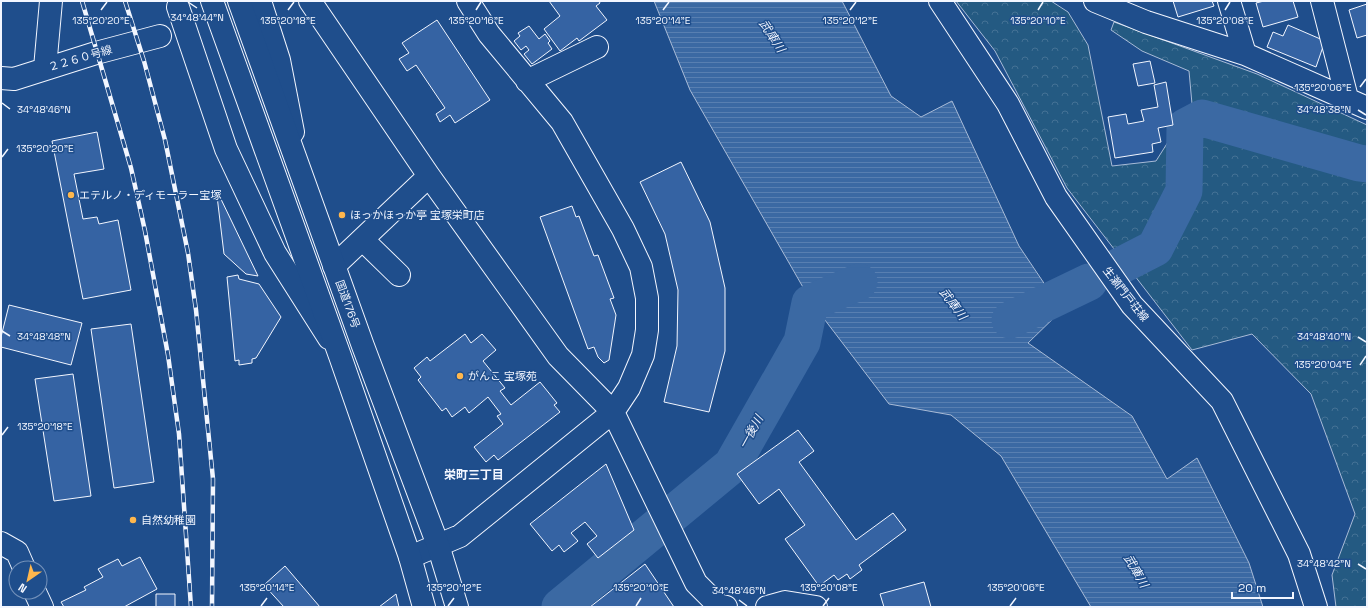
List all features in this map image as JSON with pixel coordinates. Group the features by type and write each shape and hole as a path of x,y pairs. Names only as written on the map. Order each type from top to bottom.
{"main road":[{"path":"45,68 50,1"},
{"path":"212,1 340,356 410,557 424,607"},
{"name":"国道176号","path":"239,1 334,266 438,545 457,607"},
{"path":"260,1 278,60 303,179"},
{"path":"310,1 429,176 558,356 613,412 696,582 718,605 726,607"},
{"path":"410,557 460,536 613,412 629,388 643,355 647,330 647,298 641,267 623,229 562,122 489,34 468,1"},
{"name":"生瀬門戸荘線","path":"940,1 1008,104 1056,197 1128,299 1222,401 1299,554 1316,607"},
{"path":"1095,1 1143,11 1367,108"},
{"path":"1229,1 1245,54"},
{"path":"1322,1 1346,98"},
{"path":"178,4 226,149 275,253 340,356"},
{"path":"178,4 170,25 160,36 178,46 196,62"},
{"name":"２２６０号線","path":"1,78 14,79 45,68 160,36"},
{"path":"527,81 597,47"},
{"path":"334,266 429,176"},
{"path":"363,240 399,275"},
{"path":"1,528 1,544 16,552 20,560"},
{"path":"767,607 785,602 816,607"}],"green space":[{"path":"956,1 1051,1 1068,12 1088,45 1112,166 1156,161 1192,104 1189,71 1142,51 1111,30 1114,22 1257,74 1367,125 1367,607 1336,607 1332,575 1355,514 1311,394 1252,334 1192,350 1067,188 995,51"}],"water":[{"name":"武庫川","path":"654,1 842,1 891,96 921,117 952,101 1019,246 1062,310 1028,343 1132,416 1167,479 1197,458 1249,563 1263,607 1091,607 1001,456 951,415 889,404 812,303 690,90"}],"building":[{"path":"549,1 599,1 600,3 596,6 607,20 579,41 577,38 560,51 544,29 560,16"},
{"path":"1173,1 1212,1 1214,6 1178,17"},
{"path":"1264,1 1293,1 1298,17 1263,27 1256,3"},
{"path":"1367,4 1367,35 1357,38 1349,10"},
{"path":"437,20 490,100 455,123 450,115 440,122 436,114 445,108 416,65 407,71 399,59 409,53 402,43"},
{"path":"1288,25 1325,41 1316,67 1267,47 1273,32 1283,36"},
{"path":"529,26 539,39 545,34 550,41 548,43 552,49 532,64 524,54 529,50 526,46 521,50 514,41 520,36 518,33"},
{"path":"1150,61 1155,83 1138,86 1133,64"},
{"path":"1166,82 1173,125 1158,128 1161,142 1152,144 1153,152 1115,158 1108,117 1126,114 1128,124 1144,121 1141,110 1158,107 1154,85"},
{"name":"エテルノ・ディモーラー宝塚","path":"97,132 104,169 74,174 83,219 97,217 99,224 118,220 131,290 83,299 52,141"},
{"path":"681,162 710,222 725,288 725,351 709,412 664,402 677,346 678,290 665,234 640,182"},
{"path":"219,195 258,276 246,274 224,254 217,196"},
{"path":"572,206 576,217 579,216 594,256 598,255 614,298 610,299 616,315 609,360 604,363 598,357 594,347 588,349 540,217"},
{"path":"238,275 239,279 259,284 281,317 256,358 252,359 252,363 239,365 239,360 235,361 227,277"},
{"path":"9,305 82,323 71,365 1,347 1,337"},
{"path":"131,324 154,482 114,488 91,329"},
{"path":"465,334 471,343 482,334 496,350 483,361 505,388 500,391 511,405 540,382 557,403 554,405 560,412 498,460 494,455 486,462 474,447 503,424 497,416 501,414 488,397 469,413 465,407 452,417 446,408 442,411 418,380 421,377 414,368 427,357 430,361"},
{"path":"73,374 91,496 54,501 35,379"},
{"path":"798,430 814,451 799,462 856,540 893,513 906,530 859,565 862,570 850,579 847,574 838,580 834,575 819,586 785,539 805,525 779,489 759,504 737,474"},
{"path":"606,464 634,530 598,558 587,544 597,536 585,522 571,533 578,541 564,552 559,545 552,551 530,524"},
{"path":"140,557 157,589 124,607 64,607 61,602 86,590 84,587 103,577 98,569 118,559 122,566"},
{"path":"645,564 674,607 590,607"},
{"path":"285,566 320,607 284,607 264,585"},
{"path":"924,582 931,607 884,607 880,594"},
{"path":"156,594 175,594 175,607 156,607"},
{"path":"396,594 399,607 379,607"}],"waterway":[{"path":"1118,267 1155,248 1184,191 1185,127 1202,118 1367,164"},
{"name":"一後川","path":"560,607 732,465 802,342 810,303 859,282"},
{"path":"1010,320 1089,282"}],"railway":[{"path":"82,1 131,168 145,231 168,355 179,434 191,607"},
{"path":"125,1 144,61 165,140 188,253 196,310 213,479 212,607"}],"place":[{"name":"エテルノ・ディモーラー宝塚","path":"71,195"},
{"name":"ほっかほっか亭 宝塚栄町店","path":"342,215"},
{"name":"がんこ 宝塚苑","path":"460,376"},
{"name":"自然幼稚園","path":"133,520"}],"district":[{"name":"栄町三丁目","path":"474,475"}]}
